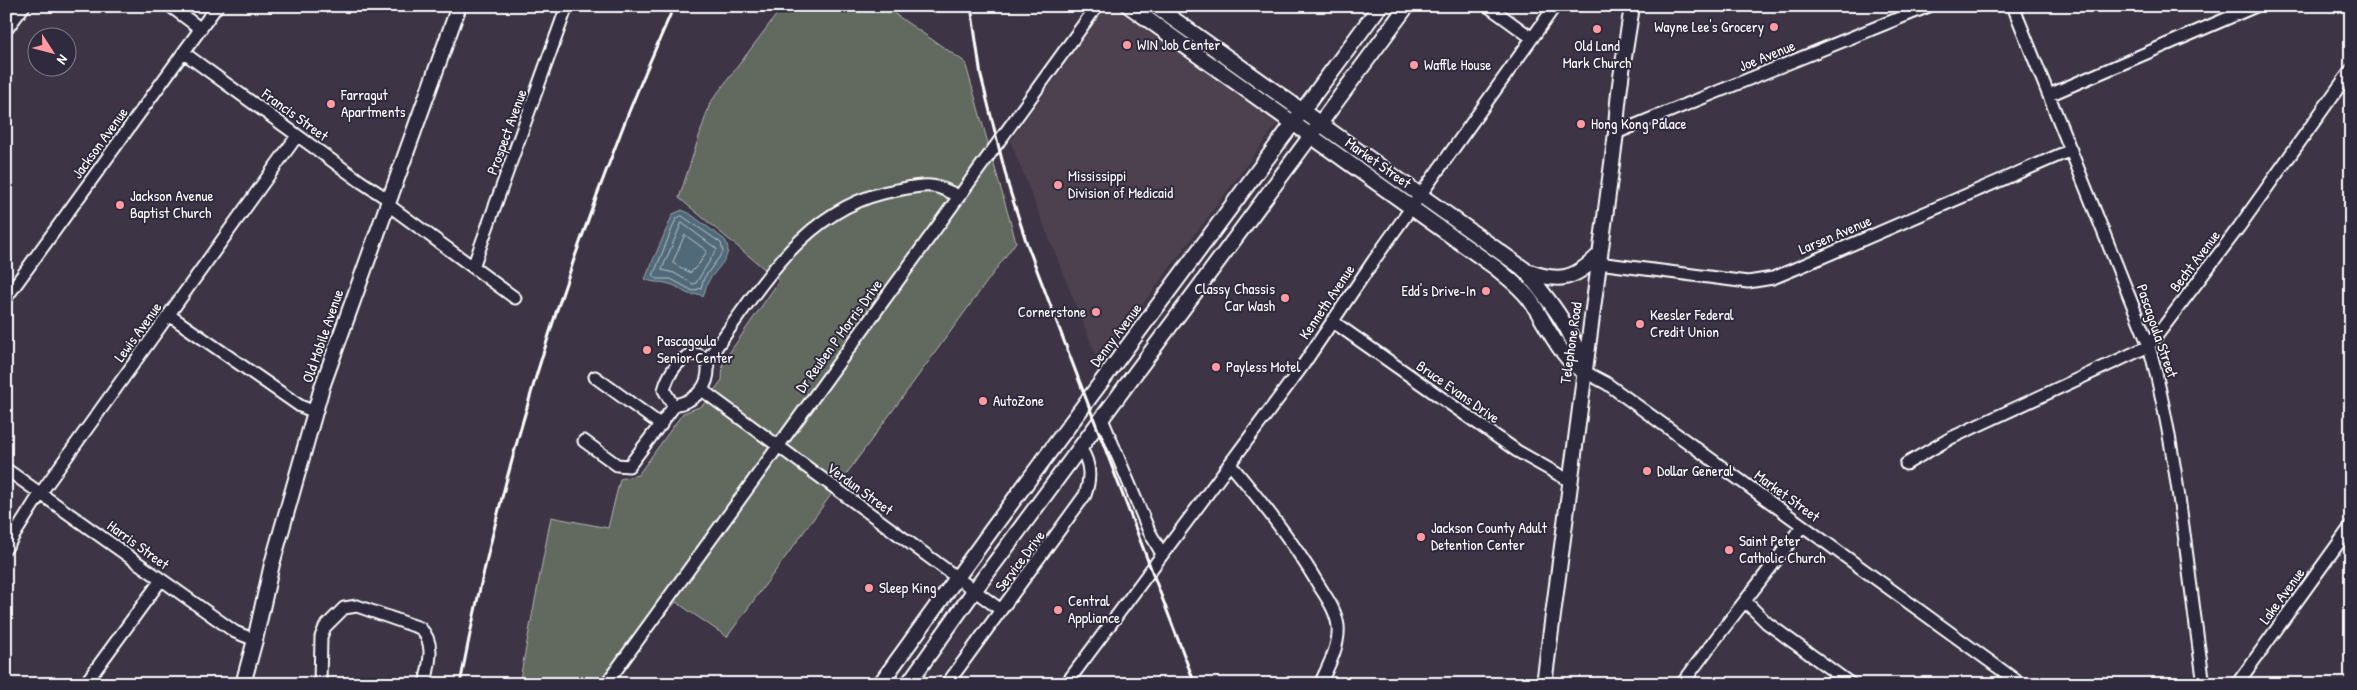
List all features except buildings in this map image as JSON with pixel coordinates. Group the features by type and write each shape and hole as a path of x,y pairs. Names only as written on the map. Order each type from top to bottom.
{"main road":[{"name":"Old Mobile Avenue","path":"243,684 272,564 315,412 459,6"},
{"name":"Market Street","path":"1129,6 1412,207 1519,287 1567,356 1583,371"},
{"name":"Market Street","path":"1156,6 1524,269 1566,327 1577,346 1583,371"},
{"name":"Denny Avenue","path":"880,684 956,578 1380,6"},
{"path":"908,684 974,591 1312,136 1406,6"},
{"name":"Telephone Road","path":"1544,684 1583,371 1616,133 1617,105 1632,6"},
{"path":"1524,269 1542,277 1560,278 1573,276 1599,259"}],"street":[{"path":"6,30 24,6"},
{"path":"170,6 201,30"},
{"name":"Jackson Avenue","path":"6,298 218,6"},
{"name":"Prospect Avenue","path":"473,267 567,6"},
{"name":"Dr Reuben P Morris Drive","path":"606,684 1098,6"},
{"path":"1488,6 1532,38"},
{"name":"Kenneth Avenue","path":"1066,684 1301,368 1332,321 1555,6"},
{"name":"Joe Avenue","path":"1616,133 1929,6"},
{"name":"Pascagoula Street","path":"2013,6 2149,346 2162,392 2171,439 2204,684"},
{"path":"2049,95 2256,6"},
{"name":"Francis Street","path":"184,53 360,181 515,298"},
{"name":"Becht Avenue","path":"1906,464 1951,438 2149,346 2239,227 2351,70"},
{"name":"Lewis Avenue","path":"6,548 40,494 298,136"},
{"name":"Larsen Avenue","path":"1599,259 1726,281 1761,281 1797,268 2071,150"},
{"path":"707,360 804,234 828,216 850,203 879,192 932,186 959,196"},
{"path":"169,315 300,406 315,412"},
{"name":"Bruce Evans Drive","path":"1332,321 1517,451 1570,481"},
{"path":"584,441 617,465 629,466 675,405 690,400 702,390 707,381 709,370 707,360 699,355 692,354 684,357 675,367 667,381 664,390 670,402 675,405"},
{"name":"Market Street","path":"1583,371 1606,383 2021,684"},
{"path":"595,377 661,425"},
{"name":"Verdun Street","path":"702,390 1001,610"},
{"path":"1102,419 1149,532 1162,554"},
{"name":"Service Drive","path":"947,684 1085,495 1089,484 1089,470 1080,448"},
{"path":"1230,464 1285,534 1311,572 1336,617 1337,641 1320,684"},
{"name":"Harris Street","path":"6,469 235,632 255,640"},
{"path":"1682,684 1733,614 1746,602 1802,526"},
{"name":"Lake Avenue","path":"2237,684 2351,526"},
{"path":"85,684 161,580"},
{"path":"1746,602 1767,624 1851,684"},
{"path":"320,684 322,637 325,627 344,608 357,606 420,628 428,636 430,658 425,684"}],"shaded area":[{"path":"1107,6 1119,6 1278,123 1099,363 1010,141"}],"green space":[{"path":"783,6 883,6 965,62 1016,242 727,637 676,602 605,684 519,684 551,517 608,528 620,479 638,475 683,413 702,406 722,380 723,362 779,281 679,198 710,103"}],"water":[{"path":"682,210 689,213 725,240 727,246 726,257 708,282 703,297 699,294 687,293 673,285 645,279 673,214"}],"railway":[{"path":"460,684 490,543 508,474 549,335 595,199 674,6"},
{"path":"971,6 981,76 1009,188 1027,244 1195,684"}],"place":[{"name":"Wayne Lee's Grocery","path":"1774,27"},
{"name":"Old Land Mark Church","path":"1597,29"},
{"name":"WIN Job Center","path":"1127,45"},
{"name":"Waffle House","path":"1414,65"},
{"name":"Farragut Apartments","path":"331,104"},
{"name":"Hong Kong Palace","path":"1581,124"},
{"name":"Mississippi Division of Medicaid","path":"1058,185"},
{"name":"Jackson Avenue Baptist Church","path":"120,205"},
{"name":"Edd's Drive-In","path":"1486,291"},
{"name":"Classy Chassis Car Wash","path":"1285,298"},
{"name":"Cornerstone","path":"1096,312"},
{"name":"Keesler Federal Credit Union","path":"1640,324"},
{"name":"Pascagoula Senior Center","path":"647,350"},
{"name":"Payless Motel","path":"1216,367"},
{"name":"AutoZone","path":"983,401"},
{"name":"Dollar General","path":"1647,471"},
{"name":"Jackson County Adult Detention Center","path":"1421,537"},
{"name":"Saint Peter Catholic Church","path":"1729,550"},
{"name":"Sleep King","path":"869,588"},
{"name":"Central Appliance","path":"1058,610"}]}
